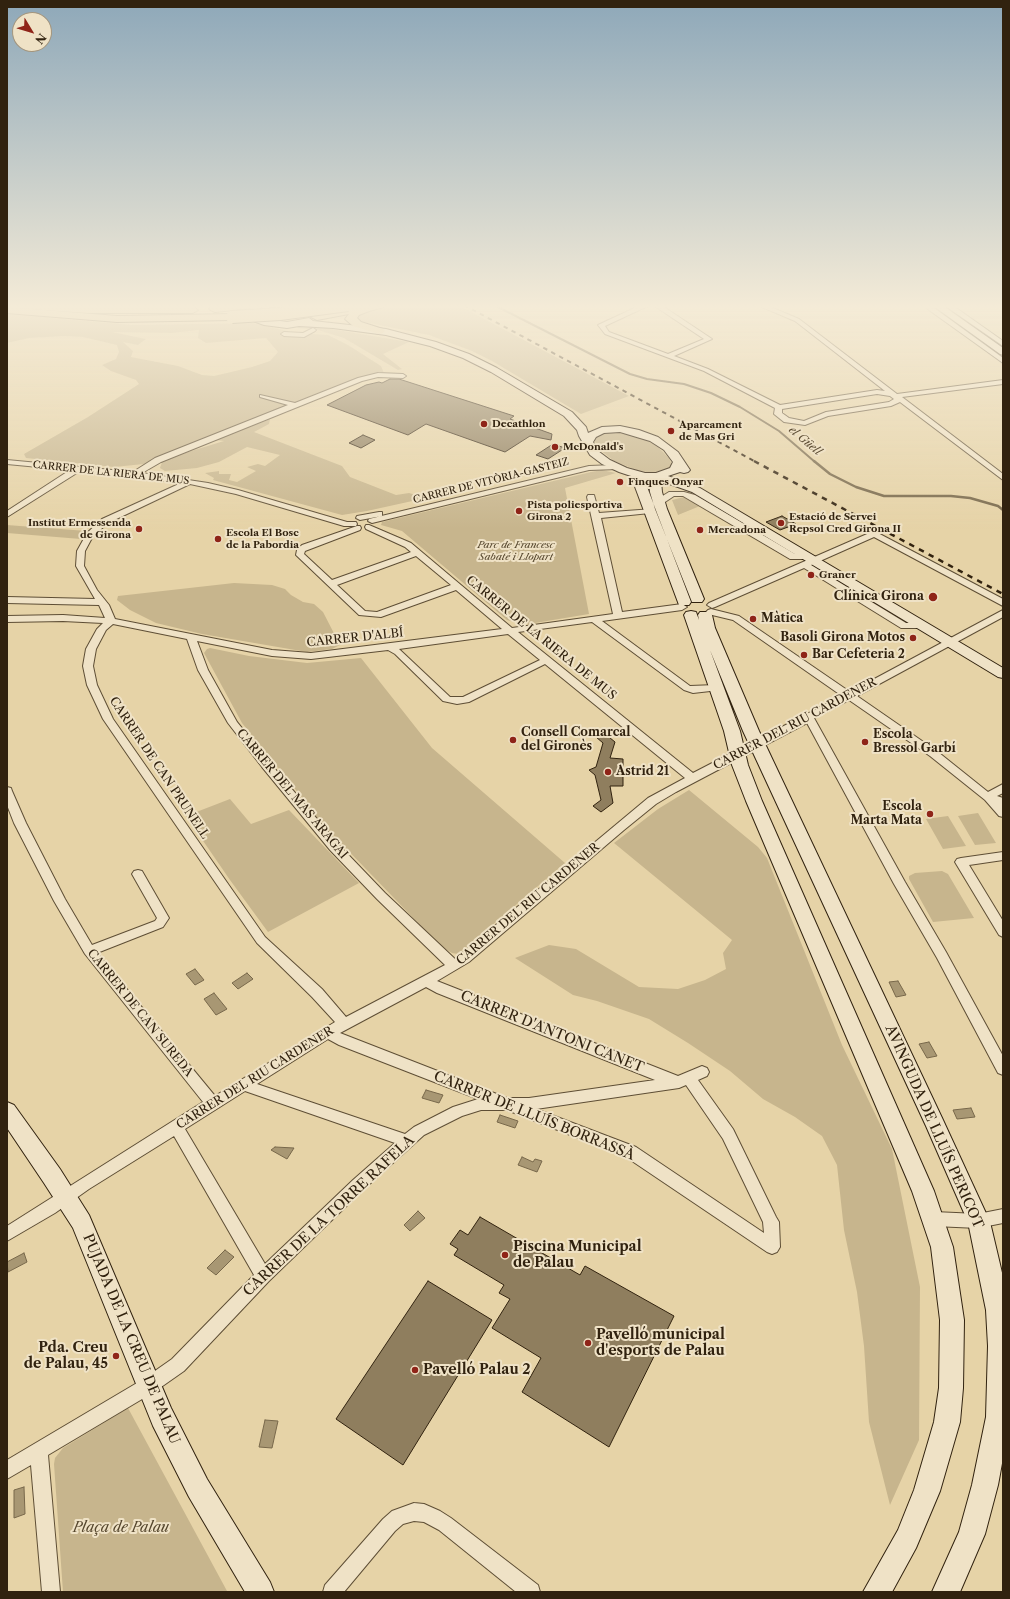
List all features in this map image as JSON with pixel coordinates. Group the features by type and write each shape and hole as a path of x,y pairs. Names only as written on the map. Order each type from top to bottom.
{"street":[{"path":"135,474 158,460 359,380"},
{"path":"510,380 568,414 645,435 661,443 674,454 698,494"},
{"path":"725,380 779,407 876,392 887,392 896,396 1003,382"},
{"path":"875,380 1003,478"},
{"path":"262,396 295,405"},
{"path":"779,407 778,414 781,417 793,422 805,423 826,414 891,404 898,400 896,396"},
{"path":"568,414 578,424 594,453 615,467 638,477 656,478 698,494 808,561 923,626 1003,674"},
{"path":"588,442 592,435 602,430 628,430"},
{"name":"CARRER DE VITÒRIA-GASTEIZ","path":"360,518 581,465 590,460 594,453"},
{"path":"656,478 675,470 679,461"},
{"name":"CARRER DE LA RIERA DE MUS","path":"7,462 135,474 189,482 238,492 355,526"},
{"name":"CARRER DE VITÒRIA-GASTEIZ","path":"371,524 589,468 615,467"},
{"path":"7,515 78,469"},
{"path":"638,477 688,606"},
{"path":"656,478 659,502 710,688 732,731 739,760 754,801 897,1129 934,1220 942,1247 952,1320 951,1388 947,1422 927,1491 907,1539 876,1592"},
{"path":"111,621 102,602 80,566 80,551 97,527 113,516 189,482"},
{"path":"659,502 666,497 676,494 698,494"},
{"path":"591,497 618,616"},
{"path":"596,516 650,511"},
{"path":"355,526 355,521 360,518 367,518 371,524 355,526 305,547 300,552 300,555 362,613 378,615 457,586"},
{"name":"CARRER DE LA RIERA DE MUS","path":"371,524 408,545 415,553 692,778"},
{"path":"709,611 808,561 874,534 1003,603"},
{"path":"331,584 415,553"},
{"path":"7,600 102,602"},
{"path":"688,606 736,618 934,754 977,788 1003,813"},
{"name":"CARRER D'ALBÍ","path":"7,620 63,618 111,621 297,656 312,656 595,620 688,606"},
{"name":"AVINGUDA DE LLUÍS PERICOT","path":"709,611 708,628 754,738 930,1111 978,1221 993,1280 998,1310 1000,1346 998,1417 985,1485 972,1534 946,1592"},
{"name":"CARRER DEL RIU CARDENER","path":"7,1234 176,1126 327,1033 465,959 652,801 692,778 739,760 754,738 808,716 849,696 951,643 1003,613"},
{"path":"595,620 687,688 693,690 710,688"},
{"name":"CARRER DE CAN PRUNELL","path":"111,621 102,629 91,649 88,666 92,685 101,708 251,927 262,940 317,993 344,1023"},
{"name":"CARRER DEL MAS ARAGAI","path":"191,637 204,670 233,724 334,847 381,896 454,966"},
{"path":"390,647 398,652 447,699 458,701 465,700 547,660"},
{"path":"808,716 900,884 942,955 1003,1069"},
{"path":"987,797 1003,788"},
{"name":"CARRER DE CAN SUREDA","path":"7,791 10,805 60,901 89,951 213,1104"},
{"path":"987,797 1003,802"},
{"path":"1003,856 961,862 1003,932"},
{"path":"89,951 159,924 163,918 138,874"},
{"name":"CARRER D'ANTONI CANET","path":"426,981 450,992 690,1078"},
{"name":"CARRER DE LLUÍS BORRASSÀ","path":"327,1033 631,1152 772,1247 771,1222 728,1134 690,1078"},
{"name":"CARRER DE LA TORRE RAFELA","path":"7,1470 148,1386 178,1365 263,1276 406,1141 419,1131 458,1111 481,1104 530,1104 690,1078"},
{"path":"243,1085 406,1141"},
{"name":"PUJADA DE LA CREU DE PALAU","path":"7,1112 66,1197 81,1222 148,1386 162,1416 198,1488 260,1592"},
{"path":"176,1126 263,1276"},
{"path":"934,1220 978,1221 1003,1216"},
{"path":"39,1451 51,1592"},
{"path":"332,1592 398,1516 414,1512 424,1513 445,1524 531,1592"}],"green space":[{"path":"136,380 357,380 144,464 114,467 26,458 24,454 88,417 139,384"},
{"path":"523,380 598,380 629,396 581,414"},
{"path":"270,419 269,424 254,432 342,466 350,477 396,495 409,493 426,498 342,515 213,480 214,478 205,473 219,471 219,474 231,474 229,480 237,482 256,471 247,467 258,464 265,466 280,455 247,447 219,462 197,468 165,471 160,468 162,462 224,441 215,440"},
{"path":"617,431 641,437 657,446 669,458 672,465 663,471 654,473 639,471 614,461 600,450 594,440 600,433"},
{"name":"Parc de Francesc Sabaté i Llopart","path":"602,470 616,473 565,488 589,614 529,624 521,624 507,620 402,531 381,525 382,522"},
{"path":"684,497 700,506 678,515 672,500"},
{"path":"7,525 87,531 81,539 7,533"},
{"path":"234,583 272,585 285,589 291,595 303,602 314,604 323,612 340,645 332,649 307,652 202,634 156,623 130,610 117,600 118,596"},
{"path":"210,648 249,656 307,663 361,658 432,748 565,863 458,954 452,953 445,949 306,807 308,805 242,723 204,653"},
{"path":"689,790 758,847 767,858 842,1045 892,1149 920,1287 919,1440 890,1505 869,1422 864,1346 857,1292 844,1230 837,1165 822,1136 795,1117 763,1099 730,1071 649,1019 597,1001 573,995 515,958 549,945 576,949 639,987 678,989 705,980 726,969 723,953 732,940 614,843 658,809"},
{"path":"230,799 251,824 289,810 359,883 268,932 186,816"},
{"path":"978,813 996,843 975,845 958,816"},
{"path":"948,816 966,846 943,849 926,819"},
{"path":"942,871 948,874 974,918 933,922 909,879 909,876 915,873"},
{"name":"Plaça de Palau","path":"128,1408 228,1592 63,1592 54,1464 55,1458 63,1448"}],"shaded area":[{"path":"195,969 204,980 195,985 186,974"},
{"path":"247,973 253,979 238,989 232,983"},
{"path":"898,981 906,995 896,997 889,982"},
{"path":"214,993 227,1009 216,1015 204,999"},
{"path":"929,1042 937,1056 927,1058 919,1044"},
{"path":"426,1090 443,1095 439,1103 422,1098"},
{"path":"971,1108 975,1117 957,1119 953,1110"},
{"path":"500,1115 518,1121 515,1128 497,1122"},
{"path":"275,1147 294,1148 287,1159 271,1150"},
{"path":"522,1157 533,1162 535,1159 542,1161 537,1172 518,1165"},
{"path":"418,1211 425,1218 410,1231 404,1225"},
{"path":"225,1250 234,1257 216,1275 207,1268"},
{"path":"24,1253 27,1262 8,1272 7,1262"},
{"path":"265,1420 278,1421 272,1448 259,1447"},
{"path":"24,1487 25,1514 14,1518 14,1490"}],"building":[{"path":"389,380 401,380 514,416 510,419 552,434 551,440 530,436 505,452 426,424 408,435 327,405 366,385 379,382 382,383"},
{"path":"363,435 375,440 361,448 349,443"},
{"name":"McDonald's","path":"553,444 565,448 548,459 536,455"},
{"name":"Estació de Servei Repsol Cred Girona II","path":"782,516 796,524 780,530 766,522"},
{"name":"Astrid 21","path":"604,733 615,742 610,758 623,759 623,786 610,786 613,803 601,812 593,806 601,800 595,775 589,770 596,767 603,743 596,737"},
{"name":"Pavelló municipal d'esports de Palau","path":"480,1217 580,1275 585,1266 674,1316 609,1447 522,1392 541,1358 492,1328 510,1299 499,1293 504,1285 454,1255 458,1249 450,1244 460,1230 468,1235"},
{"name":"Pavelló Palau 2","path":"428,1281 492,1320 403,1465 336,1419"}],"waterway":[{"name":"el Güell","path":"652,380 684,384 711,393 740,407 779,431 815,462"},
{"name":"el Güell","path":"814,461 830,474 856,487 884,496 951,496 970,498 998,506 1003,510"}],"railway":[{"path":"603,380 756,462"},
{"path":"754,461 1003,594"}],"place":[{"name":"Decathlon","path":"484,424"},
{"name":"Aparcament de Mas Gri","path":"671,431"},
{"name":"McDonald's","path":"555,447"},
{"name":"Finques Onyar","path":"620,482"},
{"name":"Pista poliesportiva Girona 2","path":"519,511"},
{"name":"Estació de Servei Repsol Cred Girona II","path":"781,523"},
{"name":"Institut Ermessenda de Girona","path":"139,529"},
{"name":"Mercadona","path":"700,530"},
{"name":"Escola El Bosc de la Pabordia","path":"218,539"},
{"name":"Graner","path":"811,575"},
{"name":"Clínica Girona","path":"933,597"},
{"name":"Màtica","path":"753,619"},
{"name":"Basoli Girona Motos","path":"913,638"},
{"name":"Bar Cefeteria 2","path":"804,655"},
{"name":"Consell Comarcal del Gironès","path":"513,740"},
{"name":"Escola Bressol Garbí","path":"865,742"},
{"name":"Astrid 21","path":"608,772"},
{"name":"Escola Marta Mata","path":"930,814"},
{"name":"Piscina Municipal de Palau","path":"505,1255"},
{"name":"Pavelló municipal d'esports de Palau","path":"588,1343"},
{"name":"Pda. Creu de Palau, 45","path":"116,1356"},
{"name":"Pavelló Palau 2","path":"415,1370"}]}
